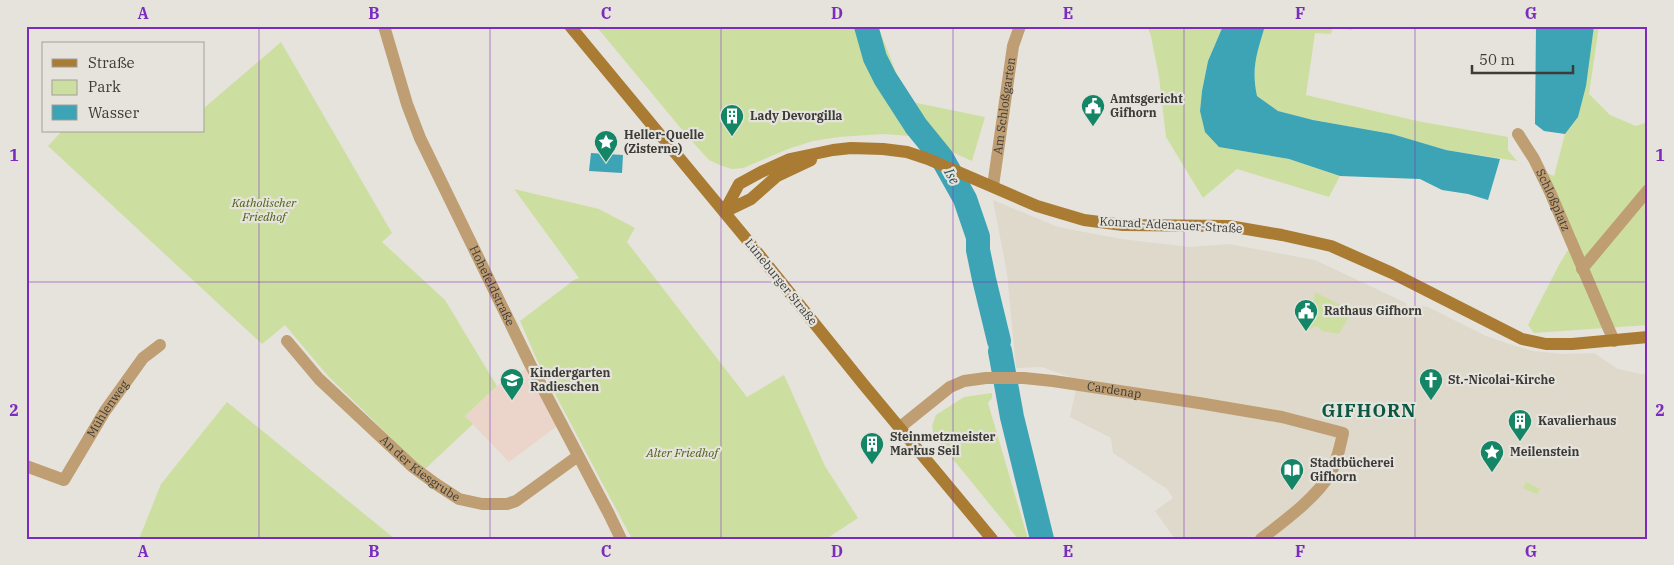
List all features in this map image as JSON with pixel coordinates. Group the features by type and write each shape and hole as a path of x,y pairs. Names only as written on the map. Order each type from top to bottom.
{"street":[{"name":"Hohefeldstraße","path":"384,26 407,104 420,138 530,364 621,539"},
{"name":"Lüneburger Straße","path":"570,26 992,539"},
{"name":"Am Schloßgarten","path":"993,186 1013,46 1020,26"},
{"name":"Schloßplatz","path":"1518,134 1534,159 1550,192 1614,341"},
{"name":"Konrad-Adenauer-Straße","path":"724,212 739,184 790,159 833,150 884,149 907,152 928,159 1038,206 1084,220 1123,225 1229,226 1331,246 1392,272 1522,339 1546,344 1614,341 1648,337"},
{"name":"Konrad-Adenauer-Straße","path":"724,212 751,199 777,176 833,150"},
{"path":"1582,269 1648,190"},
{"name":"An der Kiesgrube","path":"287,341 319,379 413,467 459,499 482,504 507,504 516,501 578,456"},
{"name":"Mühlenweg","path":"26,466 64,480 105,411 143,358 160,345"},
{"name":"Cardenap","path":"899,428 950,387 964,381 986,378 1024,378 1282,417 1344,434 1330,475 1302,505 1261,539"}],"shaded area":[{"path":"993,200 1058,227 1121,239 1190,247 1229,244 1315,260 1406,303 1408,311 1415,310 1414,305 1428,307 1486,336 1512,345 1532,351 1563,354 1594,353 1618,369 1648,374 1648,539 1175,539 1155,511 1173,498 1167,489 1113,453 1111,438 1070,417 1078,380 1042,367 1016,368 1007,273"},
{"name":"Kindergarten Radieschen","path":"527,368 557,426 509,462 465,416 503,381"}],"green space":[{"path":"596,26 878,26 897,75 912,102 985,117 972,161 934,144 910,136 883,134 813,141 788,149 743,168 732,169 709,160"},
{"path":"1147,26 1223,26 1208,61 1200,111 1231,149 1289,159 1340,176 1329,197 1237,169 1203,198 1166,137 1159,77 1151,36"},
{"path":"1265,26 1356,26 1351,30 1333,27 1331,34 1315,33 1306,95 1417,121 1508,137 1508,150 1517,161 1446,150 1392,134 1313,120 1278,111 1257,96 1255,86 1256,60"},
{"path":"1594,26 1599,26 1589,94 1610,115 1636,126 1648,122 1648,325 1534,333 1528,325 1560,263 1576,237 1545,172 1554,176 1565,134 1578,117"},
{"name":"Katholischer Friedhof","path":"281,42 392,233 382,242 445,300 497,386 465,416 473,424 424,470 328,376 285,325 262,344 48,146 61,132 205,132 205,107"},
{"name":"Alter Friedhof","path":"514,189 599,209 635,228 627,242 747,397 784,375 825,466 858,518 826,539 632,539 537,360 520,321 579,278"},
{"path":"1315,292 1352,311 1339,334 1321,331 1320,328 1315,326 1309,330"},
{"path":"992,393 992,398 988,403 1028,539 1018,539 934,436 932,426 936,415 964,397"},
{"path":"227,402 395,539 139,539 161,484"},
{"path":"1526,482 1540,489 1537,494 1523,488"}],"water":[{"path":"1223,26 1265,26 1256,61 1255,86 1257,96 1278,111 1313,120 1392,134 1446,150 1500,159 1488,200 1468,194 1442,190 1420,179 1340,176 1289,159 1219,147 1205,132 1200,111 1208,61"},
{"path":"1536,26 1594,26 1586,86 1578,117 1565,134 1544,131 1535,124"},
{"name":"Heller-Quelle (Zisterne)","path":"591,153 623,155 622,173 589,171"}],"waterway":[{"name":"Ise","path":"866,26 875,58 885,78 916,126 942,158 965,199 978,237 978,250 999,341"},
{"name":"Ise","path":"1000,351 1012,417 1042,539"}],"place":[{"name":"Amtsgericht Gifhorn","path":"1093,127"},
{"name":"Lady Devorgilla","path":"732,137"},
{"name":"Heller-Quelle (Zisterne)","path":"606,163"},
{"name":"Rathaus Gifhorn","path":"1306,332"},
{"name":"Kindergarten Radieschen","path":"512,401"},
{"name":"St.-Nicolai-Kirche","path":"1431,401"},
{"name":"Kavalierhaus","path":"1520,442"},
{"name":"Steinmetzmeister Markus Seil","path":"872,465"},
{"name":"Meilenstein","path":"1492,473"},
{"name":"Stadtbücherei Gifhorn","path":"1292,491"}],"district":[{"name":"GIFHORN","path":"1369,411"}]}
